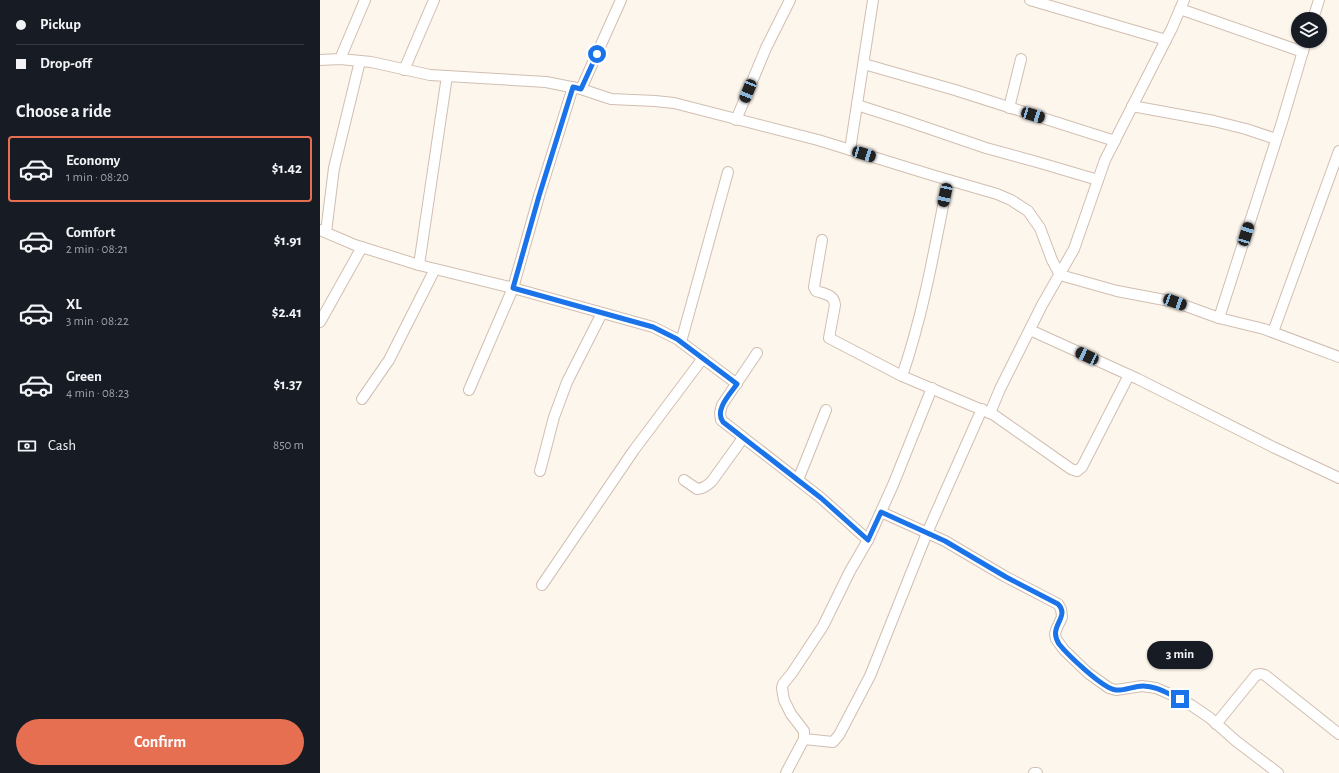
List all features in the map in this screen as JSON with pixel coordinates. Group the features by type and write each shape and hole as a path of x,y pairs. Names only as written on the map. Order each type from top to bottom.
{"street":[{"path":"340,59 365,0"},
{"path":"404,70 434,0"},
{"path":"469,390 513,288 539,196 577,88 621,0"},
{"path":"736,120 766,48 790,0"},
{"path":"850,150 864,64 872,0"},
{"path":"1030,0 1166,40"},
{"path":"1315,12 1319,0"},
{"path":"804,739 833,742 839,735 870,676 928,533 986,411 1000,389 1074,249 1105,160 1166,40 1182,4 1303,52"},
{"path":"1219,318 1304,48"},
{"path":"320,60 340,59 371,62 430,75 546,82 577,88 611,99 674,103 811,138 997,194 1011,200 1028,212 1040,228 1052,260 1060,275 1117,291 1175,302 1219,318 1273,332 1339,357"},
{"path":"1008,108 1021,59"},
{"path":"360,61 334,168 323,231 362,247 419,265 513,288 653,327 681,342 737,384"},
{"path":"864,64 1114,141"},
{"path":"419,265 447,76"},
{"path":"857,106 904,120 986,148 1098,180"},
{"path":"1132,106 1214,121 1246,129 1276,139"},
{"path":"1273,332 1339,151"},
{"path":"681,342 728,172"},
{"path":"902,376 911,348 926,287 948,180"},
{"path":"822,240 814,287 816,291 832,296 834,299 835,305 829,338 902,376 986,411 1071,469 1078,471 1082,467 1129,375"},
{"path":"320,322 362,247"},
{"path":"362,399 389,360 435,269"},
{"path":"540,471 554,417 567,382 602,313"},
{"path":"1030,330 1129,375 1279,450 1339,478"},
{"path":"757,353 722,405 720,417 723,422 821,498 868,540"},
{"path":"542,585 634,450 703,358"},
{"path":"786,773 804,739 804,731 791,714 784,700 782,688 783,684 823,626 850,571 868,540 932,388"},
{"path":"798,480 826,410"},
{"path":"684,480 697,489 704,488 712,481 743,438"},
{"path":"881,512 961,550 1006,577 1058,604 1062,611 1062,617 1056,630 1056,639 1064,650 1088,673 1110,688 1116,690 1142,686 1156,688 1191,705 1216,724 1236,742 1278,773"},
{"path":"1216,724 1256,675 1261,674 1265,675 1339,734"}],"route":[{"path":"597,54 581,89 573,87 539,196 513,288 653,327 677,339 737,384 722,405 720,413 721,420 821,498 868,540 881,512 945,541 1006,577 1058,604 1062,611 1062,617 1056,630 1056,639 1064,650 1088,673 1110,688 1116,690 1142,686 1156,688 1180,699"}]}
